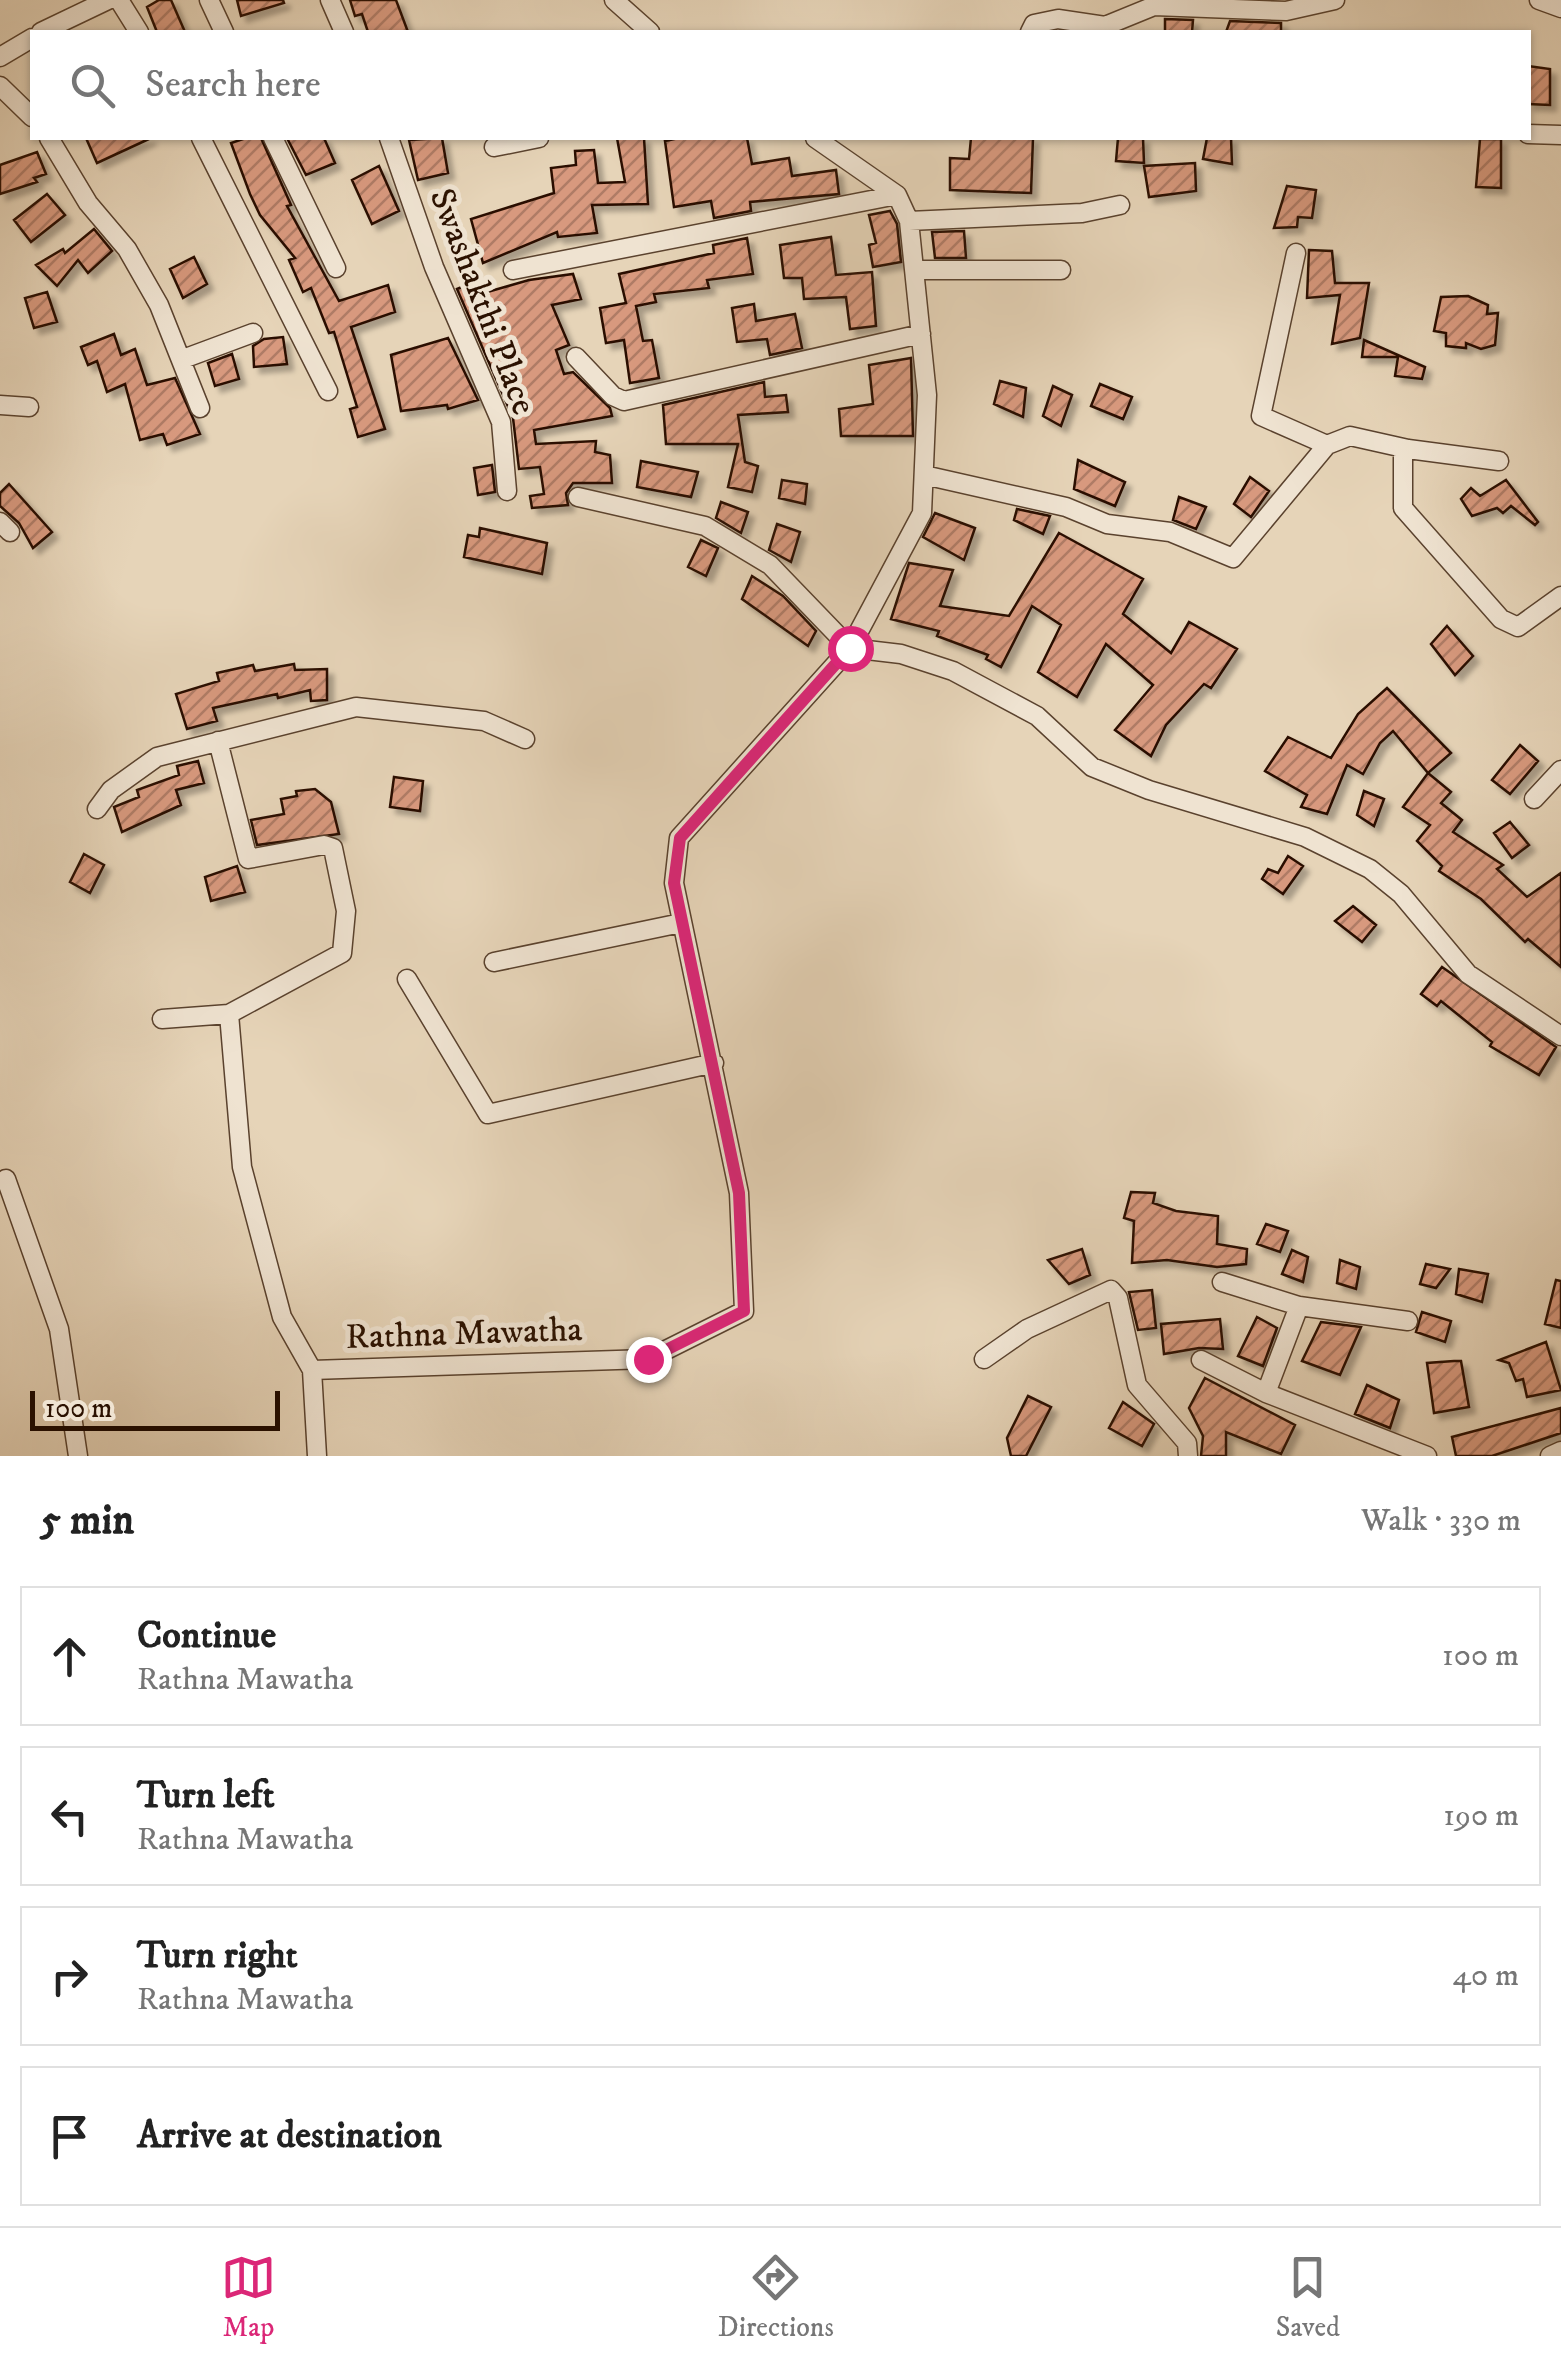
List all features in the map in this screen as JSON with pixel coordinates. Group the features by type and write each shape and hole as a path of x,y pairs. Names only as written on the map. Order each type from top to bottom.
{"street":[{"path":"45,30 108,0"},
{"path":"119,0 138,30"},
{"path":"208,0 223,30"},
{"path":"330,0 343,30"},
{"path":"614,0 648,30"},
{"path":"1031,30 1034,24 1058,19 1106,29 1154,6 1283,5 1336,0"},
{"path":"1539,0 1561,8"},
{"path":"0,57 30,39"},
{"path":"0,86 30,114"},
{"path":"1531,134 1561,135"},
{"path":"50,140 88,203 127,249 183,359 200,408"},
{"path":"202,140 328,391"},
{"path":"275,140 336,268"},
{"name":"Swashakthi Place","path":"390,140 434,267 501,422 507,491"},
{"path":"494,147 529,140"},
{"path":"818,140 897,195"},
{"path":"513,270 897,195"},
{"name":"Rathna Mawatha","path":"229,1014 242,1167 282,1316 312,1370 648,1359 744,1311 739,1193 674,883 680,838 850,648 922,513 928,395 909,221 897,195"},
{"path":"909,221 1082,213 1120,205"},
{"path":"1296,252 1260,416 1328,445"},
{"path":"916,270 1060,270"},
{"path":"183,359 253,333"},
{"path":"576,358 595,372 612,396 632,401 921,334"},
{"path":"0,405 29,407"},
{"path":"924,474 1066,507 1106,524 1170,532 1233,558 1328,445 1350,436 1403,448 1499,460"},
{"path":"1403,448 1403,508 1502,618 1518,627 1561,596"},
{"path":"578,497 705,526 770,565 850,648 900,654 953,671 1037,716 1092,767 1149,790 1305,837 1370,869 1401,894 1468,974 1561,1036"},
{"path":"97,809 112,790 158,757 356,707 484,721 524,739"},
{"path":"162,1019 229,1014 342,952 346,911 334,848 324,845 248,859 243,852 218,741"},
{"path":"1534,799 1561,770"},
{"path":"494,962 681,922"},
{"path":"408,979 488,1114 714,1063"},
{"path":"6,1179 59,1329 78,1456"},
{"path":"1222,1282 1299,1306 1408,1321"},
{"path":"984,1359 1027,1329 1111,1290 1118,1298 1137,1385 1187,1443 1188,1456"},
{"path":"1266,1393 1299,1306"},
{"path":"1202,1360 1266,1393 1427,1456"},
{"path":"312,1370 317,1456"},
{"path":"1550,1456 1561,1451"}],"building":[{"path":"159,0 171,0 184,30 156,30 147,7"},
{"path":"237,0 283,0 284,3 241,16"},
{"path":"350,0 396,0 407,30 367,30 362,14 355,16"},
{"path":"1165,19 1193,20 1192,30 1165,30"},
{"path":"1230,21 1281,23 1281,30 1227,30"},
{"path":"1531,66 1550,69 1550,105 1531,104"},
{"path":"87,140 147,140 97,163"},
{"path":"262,140 291,205 287,206 339,301 388,285 395,312 351,327 385,429 358,437 350,409 357,407 334,332 329,333 311,288 303,292 289,260 295,258 260,215 231,143"},
{"path":"288,140 325,140 335,163 306,175"},
{"path":"409,140 442,140 448,173 418,180"},
{"path":"617,140 644,140 648,204 592,205 597,233 558,237 557,232 483,263 471,219 554,193 551,168 576,165 575,151 594,150 598,183 625,182"},
{"path":"747,140 752,164 789,158 792,176 836,170 839,194 750,202 751,211 714,218 711,201 674,207 665,141"},
{"path":"971,140 1033,140 1031,193 950,190 950,158 969,159"},
{"path":"1118,140 1143,140 1144,163 1116,161"},
{"path":"1207,140 1231,140 1232,164 1203,159"},
{"path":"1480,140 1501,140 1501,188 1476,187"},
{"path":"37,152 46,174 34,178 37,182 0,194 0,165"},
{"path":"1195,163 1196,191 1149,197 1144,166"},
{"path":"379,166 399,211 372,224 352,180"},
{"path":"1287,186 1316,190 1312,218 1298,217 1297,227 1274,228"},
{"path":"47,194 65,215 31,242 14,220"},
{"path":"890,211 897,224 901,262 873,267 869,245 876,243 869,215"},
{"path":"94,229 112,251 88,273 78,260 57,286 36,265 63,249 65,253"},
{"path":"964,231 966,258 935,258 932,232"},
{"path":"831,237 836,275 872,272 876,326 850,329 846,297 804,299 802,278 784,278 780,245"},
{"path":"747,238 753,274 707,280 709,288 654,294 656,302 636,306 643,341 652,340 659,378 630,383 624,340 606,343 600,308 626,303 619,274 714,253 713,245"},
{"path":"1309,250 1332,251 1335,283 1369,283 1360,338 1332,344 1340,295 1307,298"},
{"path":"194,257 207,284 183,298 170,269"},
{"path":"573,274 581,299 552,305 569,345 556,350 564,374 573,372 610,408 612,416 534,430 536,444 596,441 595,452 610,455 612,483 573,483 566,493 568,505 532,508 530,496 544,494 540,467 519,469 513,418 457,289 479,280 484,293 529,280"},
{"path":"47,292 57,322 34,328 25,298"},
{"path":"1468,296 1488,305 1487,314 1498,313 1495,345 1481,349 1466,343 1466,348 1446,346 1446,333 1434,331 1441,297"},
{"path":"754,304 756,321 795,314 802,348 770,355 767,339 737,342 732,308"},
{"path":"114,334 121,355 135,349 147,385 175,378 200,434 167,445 163,434 140,440 125,384 107,392 97,361 88,365 81,347"},
{"path":"283,337 287,364 254,367 253,346 264,339"},
{"path":"448,338 478,400 448,409 447,405 401,411 391,355"},
{"path":"1364,340 1425,367 1422,379 1395,376 1398,357 1362,357"},
{"path":"232,354 239,379 215,386 208,363"},
{"path":"911,358 913,436 841,436 839,409 873,404 869,365"},
{"path":"1000,381 1026,388 1023,417 994,404"},
{"path":"764,382 765,397 786,395 788,412 738,415 745,462 758,466 752,492 728,487 738,444 666,444 663,405"},
{"path":"1100,384 1132,397 1123,419 1091,406"},
{"path":"1053,386 1072,395 1061,426 1043,416"},
{"path":"1078,460 1125,482 1115,506 1074,489"},
{"path":"641,461 698,472 691,497 637,487"},
{"path":"492,465 495,492 478,495 474,468"},
{"path":"1250,477 1269,491 1251,517 1234,504"},
{"path":"782,480 807,484 805,504 779,498"},
{"path":"1506,480 1538,522 1535,525 1511,506 1503,513 1497,508 1472,516 1461,499 1471,488 1480,496"},
{"path":"9,484 52,532 33,548 19,523 0,506 0,493"},
{"path":"1179,497 1206,507 1196,529 1173,520"},
{"path":"721,502 748,512 741,533 716,518"},
{"path":"1017,509 1050,516 1043,534 1014,520"},
{"path":"935,513 975,528 964,560 923,537"},
{"path":"777,524 800,532 791,562 769,550"},
{"path":"480,528 547,543 542,574 464,557 468,535 479,537"},
{"path":"1059,533 1143,579 1123,614 1171,653 1189,622 1237,649 1211,688 1204,684 1166,725 1151,756 1115,730 1153,685 1106,644 1077,697 1038,672 1061,625 1032,606 1001,667 986,659 988,655 937,636 939,631 891,619 909,563 953,570 940,606 1009,616"},
{"path":"701,540 718,548 706,576 688,567"},
{"path":"752,576 783,596 816,631 808,646 742,599"},
{"path":"1447,626 1473,656 1455,675 1431,644"},
{"path":"294,664 295,670 327,669 327,700 311,701 310,690 278,698 277,694 213,708 217,721 187,729 176,694 219,681 217,673 253,665 255,671"},
{"path":"1387,688 1451,753 1428,773 1393,731 1380,743 1363,774 1347,765 1327,814 1301,807 1307,795 1265,771 1288,737 1331,758 1358,714"},
{"path":"1520,745 1538,761 1510,794 1492,780"},
{"path":"198,761 204,783 176,790 181,805 122,832 114,807 139,797 137,790 179,775 177,766"},
{"path":"1428,773 1451,792 1441,803 1462,820 1453,832 1503,865 1497,869 1527,897 1561,873 1561,967 1528,939 1525,942 1481,899 1439,871 1442,866 1417,841 1430,825 1403,807"},
{"path":"394,777 423,781 420,811 390,807"},
{"path":"315,789 331,802 339,834 257,845 251,820 284,814 281,799 297,796 296,791"},
{"path":"1364,791 1384,799 1374,826 1357,815"},
{"path":"1510,822 1529,845 1512,858 1494,833"},
{"path":"84,854 104,865 90,893 70,882"},
{"path":"1288,856 1303,866 1283,894 1262,879 1268,869 1278,873"},
{"path":"237,866 245,892 211,901 205,877"},
{"path":"1353,906 1376,925 1362,942 1335,921"},
{"path":"1442,967 1556,1047 1539,1075 1490,1046 1492,1042 1441,1001 1437,1006 1421,994"},
{"path":"1131,1192 1155,1193 1153,1203 1176,1211 1218,1216 1217,1244 1247,1249 1246,1264 1217,1267 1167,1260 1132,1263 1134,1221 1124,1218"},
{"path":"1266,1224 1288,1231 1280,1252 1257,1244"},
{"path":"1082,1249 1090,1275 1069,1284 1048,1260"},
{"path":"1292,1250 1308,1257 1303,1282 1282,1274"},
{"path":"1340,1260 1360,1267 1356,1289 1337,1283"},
{"path":"1426,1264 1450,1269 1436,1288 1420,1284"},
{"path":"1459,1269 1488,1274 1482,1302 1456,1294"},
{"path":"1556,1280 1561,1281 1561,1328 1545,1324"},
{"path":"1152,1290 1156,1328 1138,1330 1129,1292"},
{"path":"1422,1312 1451,1321 1445,1342 1416,1332"},
{"path":"1257,1317 1277,1328 1263,1366 1238,1356"},
{"path":"1220,1319 1223,1349 1199,1348 1164,1354 1161,1324"},
{"path":"1321,1322 1361,1327 1340,1375 1302,1361"},
{"path":"1546,1342 1561,1390 1527,1397 1523,1379 1516,1381 1509,1363 1499,1360"},
{"path":"1461,1361 1469,1407 1434,1413 1427,1363"},
{"path":"1205,1378 1295,1425 1281,1454 1226,1432 1226,1456 1201,1456 1203,1436 1189,1408"},
{"path":"1367,1385 1399,1400 1390,1428 1355,1414"},
{"path":"1028,1396 1051,1407 1026,1456 1011,1456 1007,1438"},
{"path":"1123,1402 1154,1424 1142,1446 1109,1428"},
{"path":"1561,1408 1561,1433 1492,1456 1456,1456 1452,1437"}],"route":[{"path":"648,1359 744,1311 739,1193 720,1086 674,883 680,838 850,648"}]}
